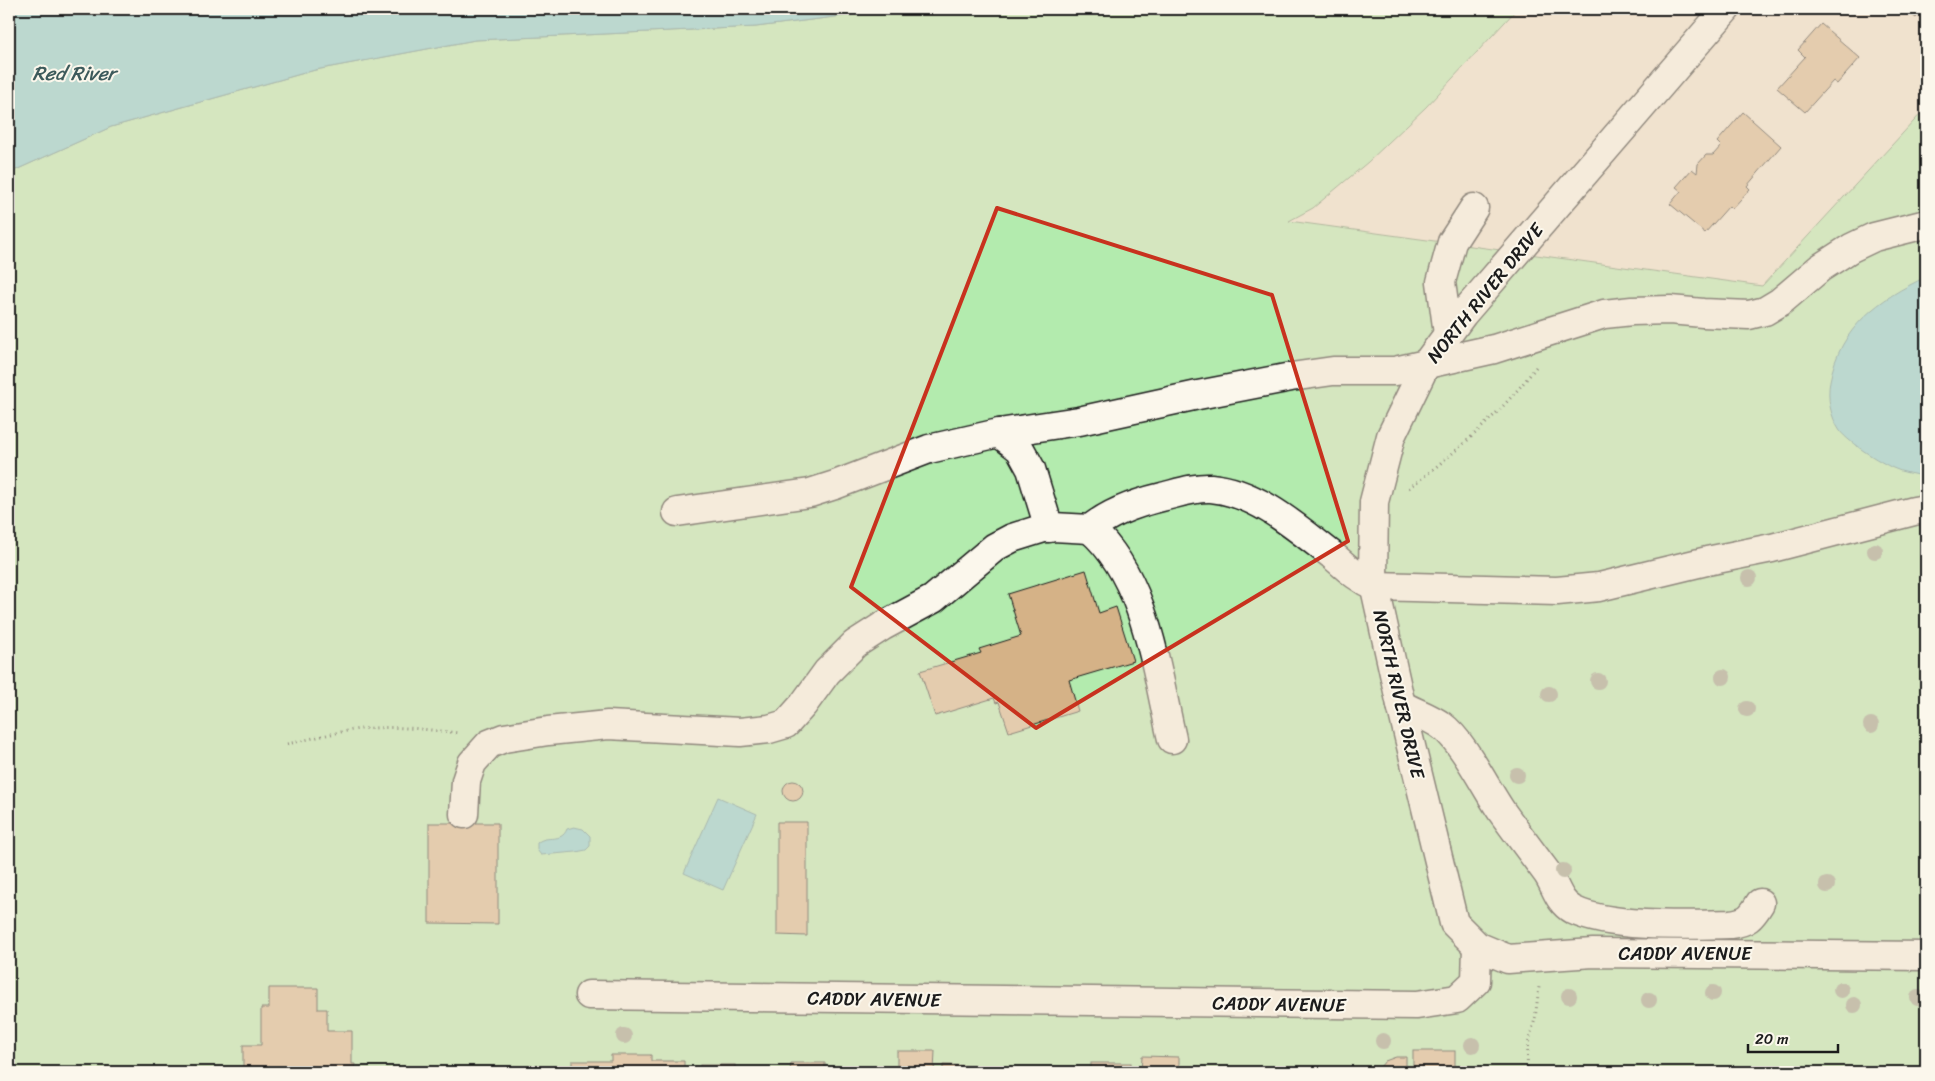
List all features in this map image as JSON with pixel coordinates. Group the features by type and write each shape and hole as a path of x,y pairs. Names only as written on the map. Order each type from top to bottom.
{"street":[{"name":"NORTH RIVER DRIVE","path":"1477,946 1454,923 1401,705 1373,579 1374,502 1391,436 1426,364 1448,334 1726,9"},
{"path":"1448,334 1441,282 1452,242 1474,208"},
{"path":"678,512 810,493 836,485 929,449 999,433 1079,420 1333,371 1395,371 1494,349 1604,314 1632,310 1670,310 1748,315 1765,311 1780,302 1820,268 1851,248 1874,237 1926,224"},
{"path":"999,433 1020,449 1031,468 1049,528"},
{"path":"1090,529 1101,519 1145,501 1185,491 1210,488 1235,493 1269,509 1310,538 1362,581 1375,586 1556,591 1599,587 1707,561 1772,548 1926,509"},
{"path":"464,814 466,780 472,763 489,744 504,738 608,725 740,732 769,729 786,724 803,706 827,672 855,644 883,626 933,599 995,547 1012,538 1049,528 1090,529 1102,539 1120,564 1132,588 1145,622 1172,738"},
{"path":"1401,705 1437,723 1453,737 1502,812 1550,878 1564,904 1572,910 1598,919 1632,923 1730,924 1749,919 1760,903"},
{"name":"CADDY AVENUE","path":"589,995 1417,1005 1457,998 1476,981 1477,946 1508,959 1593,953 1648,952 1926,956"}],"path":[{"path":"1374,510 1429,473 1477,432 1524,384 1539,364"},
{"path":"287,744 332,734 374,728 418,728 504,738"},
{"path":"1527,1072 1528,1044 1535,1020 1538,995 1539,956"}],"highlighted area":[{"path":"997,208 1272,295 1348,541 1036,728 851,587"}],"green space":[{"path":"897,9 1517,9 1426,107 1368,162 1313,208 1289,221 1762,286 1926,108 1926,1072 9,1072 9,173 111,127 315,70 475,40 756,27"}],"water":[{"name":"Red River","path":"9,9 897,9 756,27 475,40 315,70 111,127 9,173"},
{"path":"1926,277 1926,477 1893,468 1873,457 1844,436 1834,419 1830,407 1829,394 1835,362 1852,330 1878,305"},
{"path":"718,797 757,814 723,890 684,873"},
{"path":"574,827 583,829 590,836 590,846 586,850 541,855 537,850 537,843 541,840 558,838 567,829"}],"building":[{"path":"1904,9 1923,9 1916,18"},
{"path":"1821,24 1860,58 1837,84 1833,81 1805,112 1777,88 1805,57 1798,50"},
{"path":"1743,112 1781,146 1747,186 1750,189 1732,209 1729,206 1705,233 1670,204 1681,191 1676,187 1692,169 1697,173 1698,164 1706,155 1713,155 1721,146 1717,142"},
{"path":"1086,570 1099,613 1116,607 1133,661 1069,680 1078,711 1009,732 999,702 996,703 994,698 935,716 920,671 981,653 979,649 1021,636 1008,594"},
{"path":"793,781 800,784 803,791 800,798 793,801 786,798 783,791 786,784"},
{"path":"777,822 807,822 807,936 777,935"},
{"path":"429,823 498,823 498,924 429,923"},
{"path":"269,988 318,988 318,1009 327,1009 327,1031 352,1031 352,1064 355,1064 355,1072 243,1072 243,1045 261,1045 261,1008 269,1008"},
{"path":"897,1051 935,1051 934,1072 897,1072"},
{"path":"1413,1051 1455,1051 1455,1072 1413,1072"},
{"path":"611,1055 651,1055 651,1061 684,1061 684,1072 572,1072 572,1061 611,1061"},
{"path":"1142,1056 1179,1057 1179,1072 1141,1072"},
{"path":"1396,1057 1406,1057 1406,1072 1376,1072 1385,1061"},
{"path":"791,1063 825,1063 825,1072 762,1072 762,1070 790,1070"},
{"path":"1091,1063 1131,1063 1131,1072 1091,1072"},
{"path":"700,1065 735,1065 735,1072 700,1072"},
{"path":"943,1065 984,1066 984,1072 943,1072"},
{"path":"1242,1068 1283,1068 1283,1072 1242,1072"}]}
